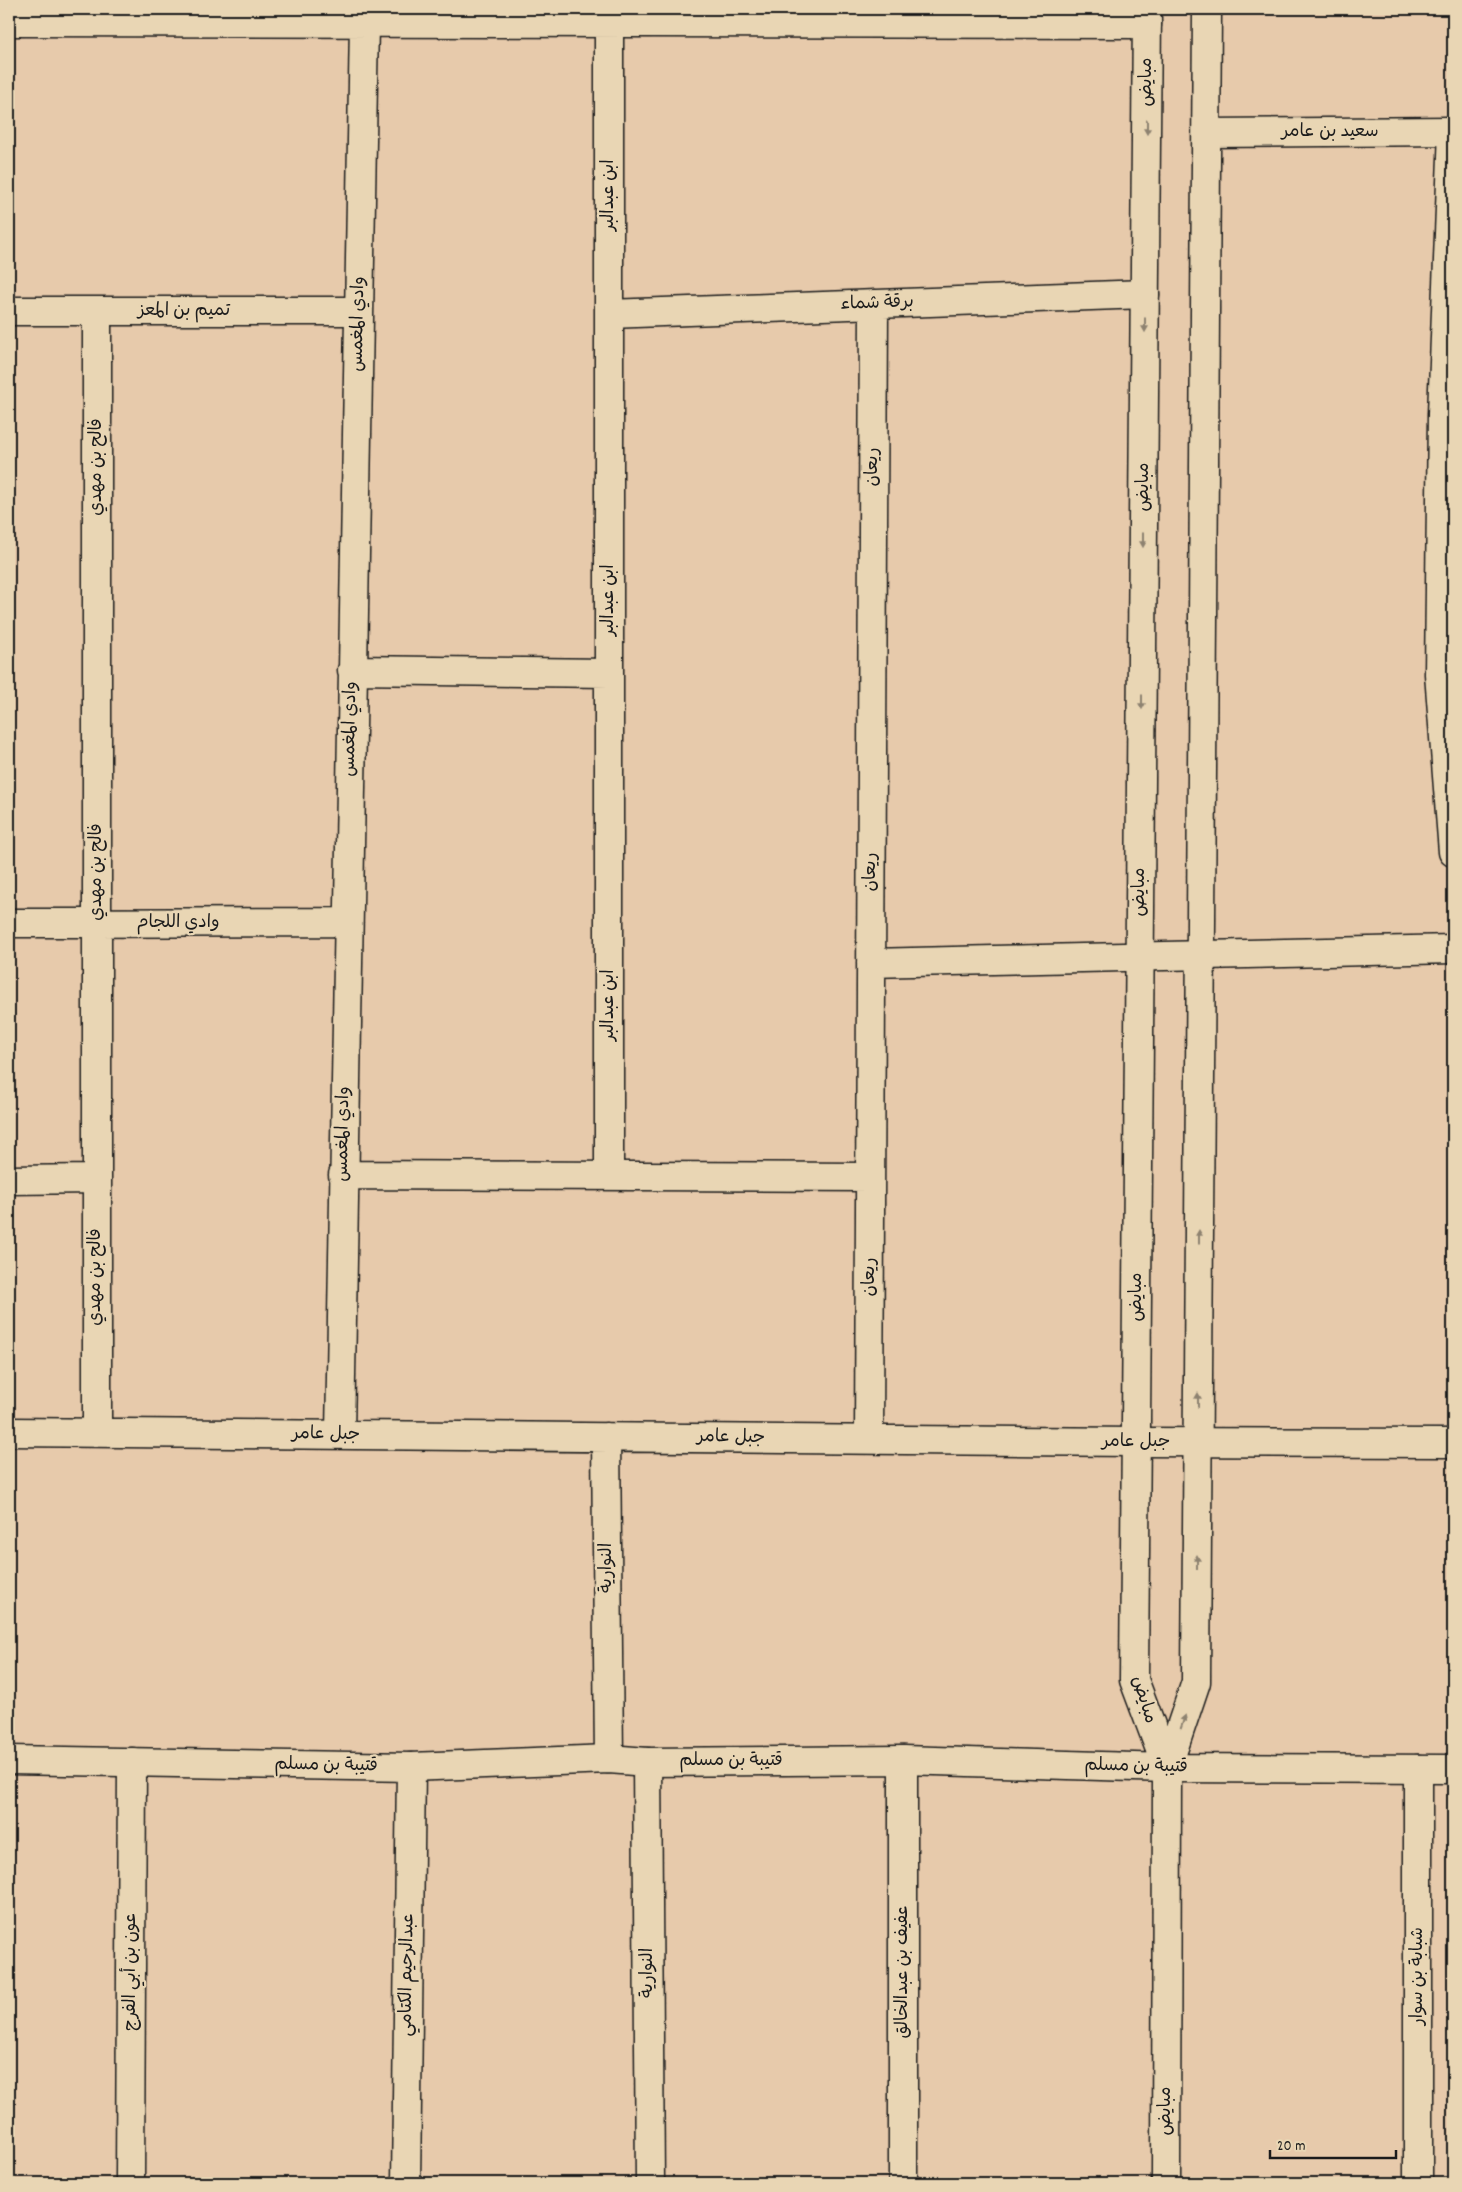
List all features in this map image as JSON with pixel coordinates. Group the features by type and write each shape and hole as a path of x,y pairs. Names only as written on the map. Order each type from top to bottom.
{"street":[{"name":"مبايض","path":"1166,2183 1167,1768 1196,1682 1207,9"},
{"path":"9,22 609,23 880,16 1147,16"},
{"name":"مبايض","path":"1147,16 1134,1680 1167,1768"},
{"name":"وادي المغمس","path":"340,1435 364,23"},
{"name":"ابن عبدالبر","path":"608,1176 609,23"},
{"name":"سعيد بن عامر","path":"1207,133 1453,132"},
{"path":"1453,132 1447,414 1446,674 1453,852"},
{"name":"برقة شماء","path":"609,314 1145,294"},
{"name":"ريعان","path":"869,1439 874,304"},
{"name":"تميم بن المعز","path":"9,311 359,311"},
{"name":"فالح بن مهدي","path":"97,311 97,1432"},
{"path":"352,670 609,673"},
{"name":"وادي اللجام","path":"9,923 348,922"},
{"path":"871,963 1453,949"},
{"path":"344,1175 870,1177"},
{"path":"9,1180 96,1179"},
{"name":"جبل عامر","path":"9,1432 1453,1443"},
{"name":"النوارية","path":"606,1437 609,1759"},
{"name":"قتيبة بن مسلم","path":"9,1760 411,1767 609,1759 647,1762 903,1760 1167,1768 1453,1769"},
{"name":"عفيف بن عبدالخالق","path":"903,1760 903,2183"},
{"name":"عون بن أبي الفرج","path":"130,2183 132,1762"},
{"name":"النوارية","path":"647,1762 650,2183"},
{"name":"عبدالرحيم الكتامي","path":"406,2183 411,1767"},
{"name":"شبابة بن سوار","path":"1418,1769 1418,2183"}]}
